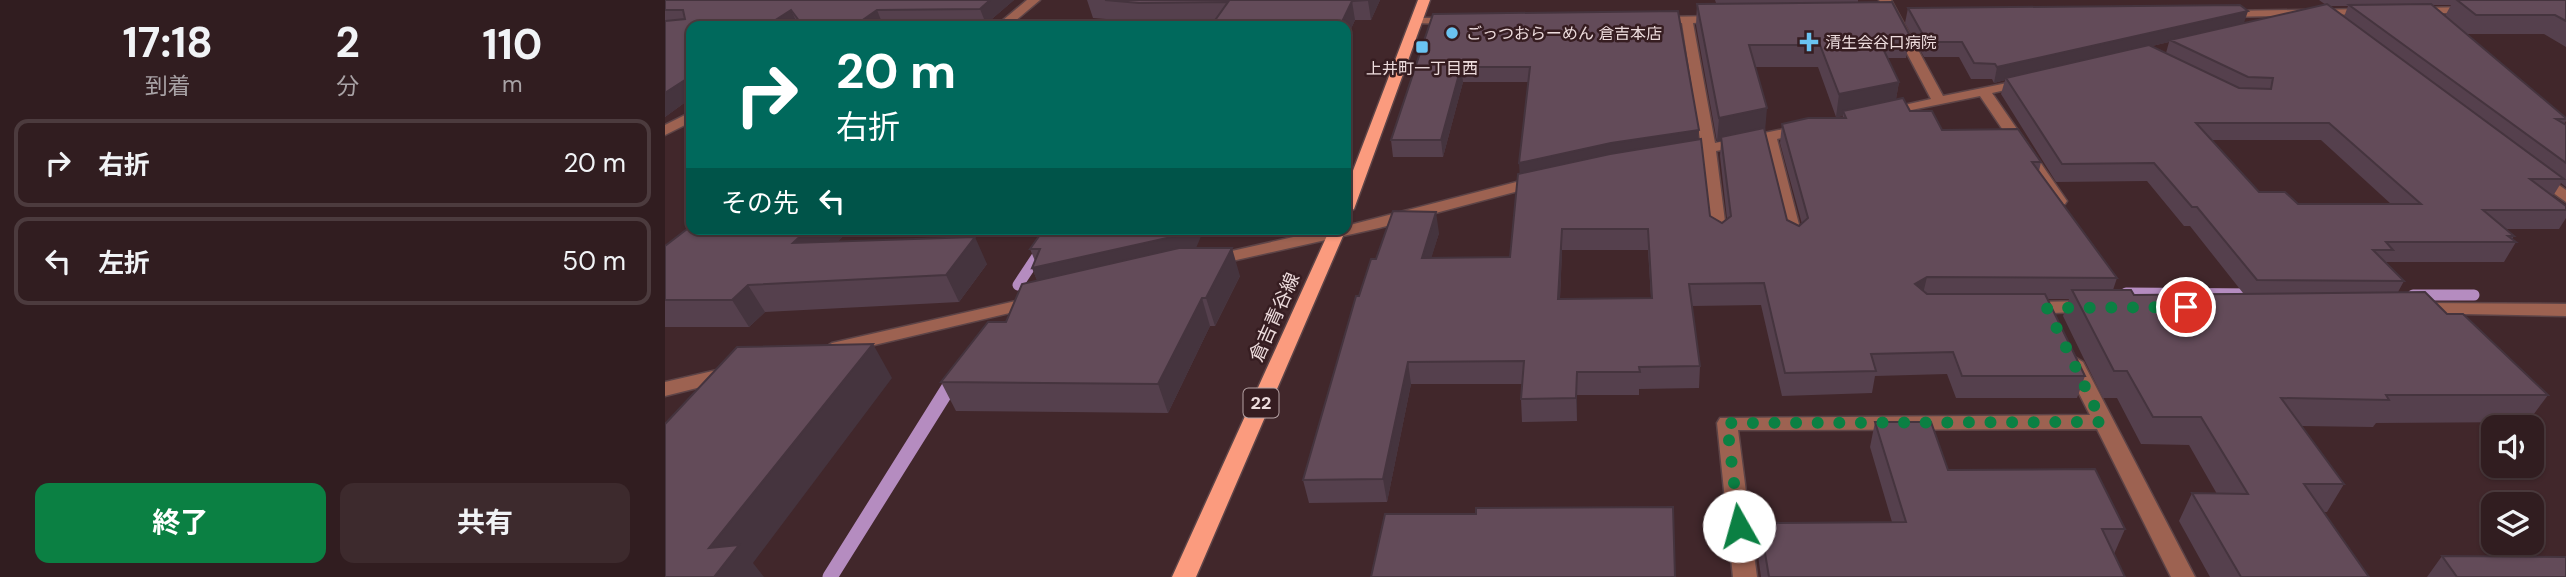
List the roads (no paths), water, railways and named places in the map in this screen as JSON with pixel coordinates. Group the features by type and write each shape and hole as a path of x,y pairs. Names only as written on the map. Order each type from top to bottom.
{"main road":[{"path":"1351,196 1424,0"},
{"name":"倉吉青谷線","path":"1184,577 1336,235"}],"street":[{"path":"1008,21 1034,0"},
{"path":"1885,0 1885,17 1940,102"},
{"path":"2306,0 2346,29"},
{"path":"2426,10 2446,27"},
{"path":"2401,11 2482,10"},
{"path":"2204,14 2375,11"},
{"path":"2260,27 2324,13"},
{"path":"1885,17 1906,16"},
{"path":"1645,20 1728,19"},
{"path":"1687,20 1709,151 1719,237"},
{"path":"1416,21 1465,21"},
{"path":"1874,115 2038,78"},
{"path":"1984,90 2069,216"},
{"path":"665,131 686,119"},
{"path":"1671,155 1709,151 1822,126"},
{"path":"1769,136 1795,240"},
{"path":"2533,172 2566,197"},
{"path":"1351,228 1380,223 1552,178"},
{"path":"1190,265 1317,235"},
{"path":"813,354 1055,297"},
{"path":"2006,308 2103,307"},
{"path":"2047,308 2102,422 2183,577"},
{"path":"2403,309 2566,310"},
{"path":"665,389 746,370"},
{"path":"1745,577 1727,423 2102,422"}],"waterway":[{"path":"1018,285 1051,235"},
{"path":"2126,293 2258,294"},
{"path":"2413,295 2474,295"},
{"path":"830,577 954,379"}],"place":[{"name":"ごっつおらーめん 倉吉本店","path":"1452,33"},
{"name":"清生会谷口病院","path":"1809,42"},
{"name":"上井町一丁目西","path":"1422,47"}]}
